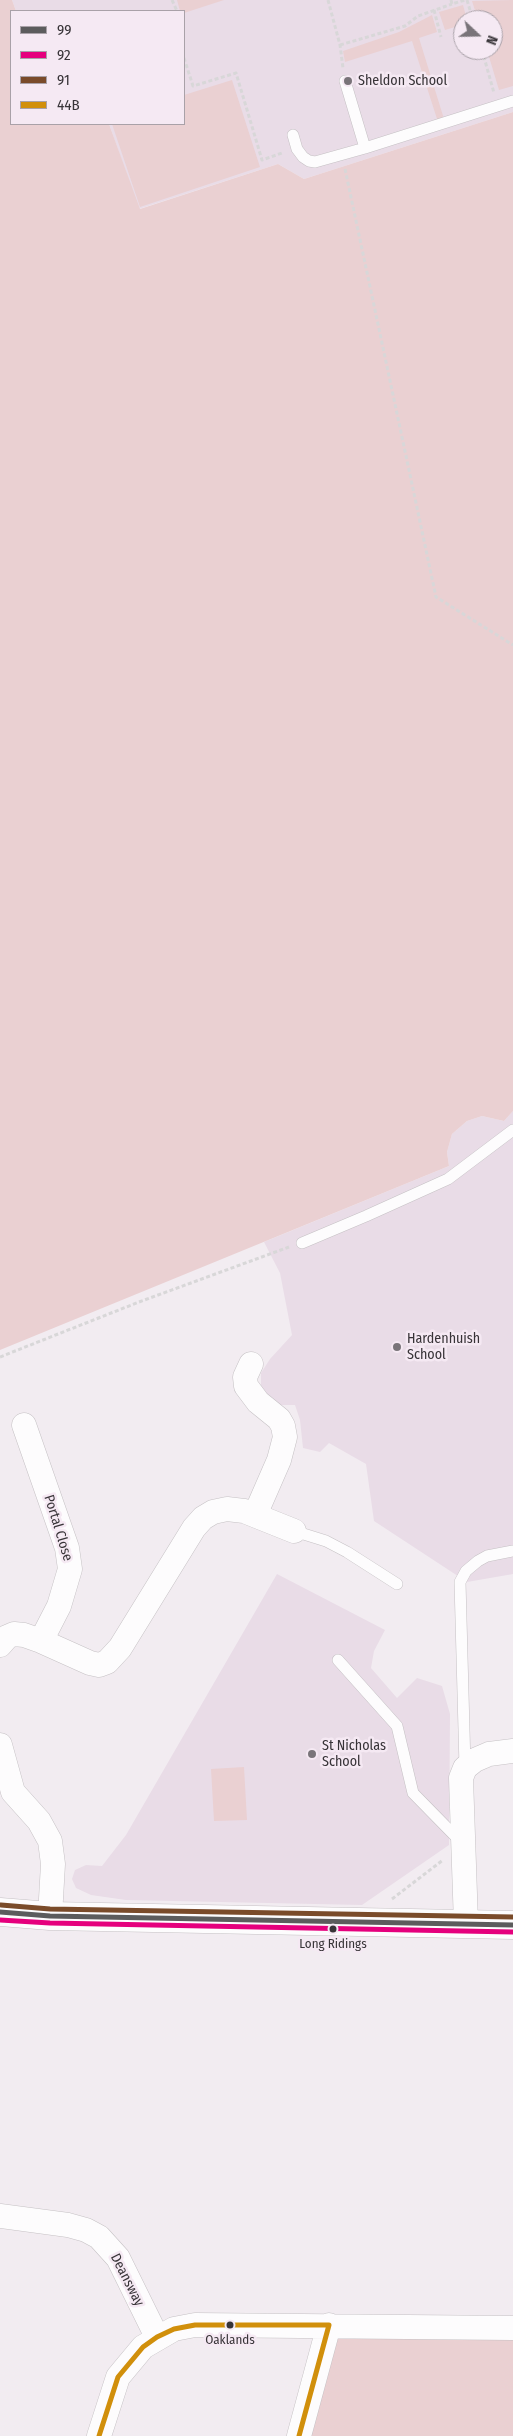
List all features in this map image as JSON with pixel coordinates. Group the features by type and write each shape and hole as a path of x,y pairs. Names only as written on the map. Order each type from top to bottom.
{"main road":[{"path":"0,1912 50,1916 513,1925"}],"street":[{"path":"251,1364 245,1377 246,1386 258,1402 279,1418 285,1437 279,1460 254,1515"},
{"name":"Portal Close","path":"24,1425 66,1543 70,1564 69,1579 64,1594 41,1641"},
{"path":"0,1645 6,1637 14,1634 24,1635 90,1663 106,1663 120,1648 199,1522 219,1510 235,1510 254,1515 294,1531"},
{"path":"0,1745 15,1796 40,1821 50,1841 53,1864 50,1916"},
{"path":"466,1924 460,1788 465,1768 482,1757 513,1750"},
{"name":"Deansway","path":"0,2216 68,2225 86,2230 99,2237 118,2258 157,2337"},
{"path":"98,2436 118,2377 143,2347 157,2337 174,2329 195,2325 513,2328"},
{"path":"299,2436 328,2325"}],"lane":[{"path":"344,81 365,148"},
{"path":"293,135 297,148 303,157 315,162 513,101"},
{"path":"302,1243 448,1178 513,1130"},
{"path":"294,1531 326,1541 397,1584"},
{"path":"465,1768 460,1582 466,1571 478,1561 487,1556 513,1551"},
{"path":"338,1660 397,1726 413,1793 463,1845"}],"path":[{"path":"328,0 340,45 344,81"},
{"path":"340,45 406,26 418,16 451,2 466,0"},
{"path":"434,10 442,37"},
{"path":"485,60 498,106"},
{"path":"185,61 193,86 236,73 262,160 297,148"},
{"path":"342,154 436,598 513,645"},
{"path":"0,1357 139,1302 302,1243"},
{"path":"362,1922 463,1845"}],"shaded area":[{"path":"0,0 12,0 16,10 10,10 10,125 109,125 140,209 278,164 304,179 513,112 513,1111 504,1121 482,1116 467,1121 452,1134 447,1152 449,1166 0,1350"},
{"name":"Sheldon School","path":"12,0 513,0 513,112 304,179 278,164 139,209 109,125 185,125 185,10 16,10"},
{"path":"177,0 224,0 185,13 185,10 180,10"},
{"path":"513,0 513,86 499,90 490,60 503,60 503,10 475,10 472,1"},
{"path":"463,5 464,10 453,10 453,28 445,30 439,12"},
{"path":"432,15 437,32 419,38 444,119 438,122 412,41 345,62 343,51 399,32"},
{"path":"232,80 260,167 140,207 112,125 185,125 185,95"},
{"name":"Hardenhuish School","path":"513,1111 513,1574 467,1582 374,1521 366,1464 329,1443 320,1452 303,1448 300,1420 295,1405 280,1405 268,1399 261,1386 261,1373 270,1359 292,1335 280,1273 264,1242 449,1166 447,1152 452,1134 467,1121 482,1116 504,1121"},
{"name":"St Nicholas School","path":"277,1574 385,1630 374,1651 371,1668 397,1698 417,1678 442,1686 450,1714 449,1845 362,1905 126,1900 91,1895 76,1888 72,1879 75,1870 86,1865 102,1866 126,1835"},
{"path":"244,1767 247,1820 214,1821 211,1769"},
{"path":"355,2335 513,2338 513,2436 305,2436 336,2339"}],"transit line":[{"name":"91","path":"1,1905 50,1909 513,1917"},
{"name":"99","path":"0,1912 50,1916 513,1925"},
{"name":"92","path":"0,1920 50,1923 513,1932"},
{"name":"44B","path":"99,2436 118,2377 143,2347 157,2337 174,2329 195,2325 329,2325 299,2436"}],"place":[{"name":"Sheldon School","path":"348,81"},
{"name":"Hardenhuish School","path":"397,1347"},
{"name":"St Nicholas School","path":"312,1754"},
{"name":"Long Ridings","path":"333,1929"},
{"name":"Oaklands","path":"230,2325"}]}
